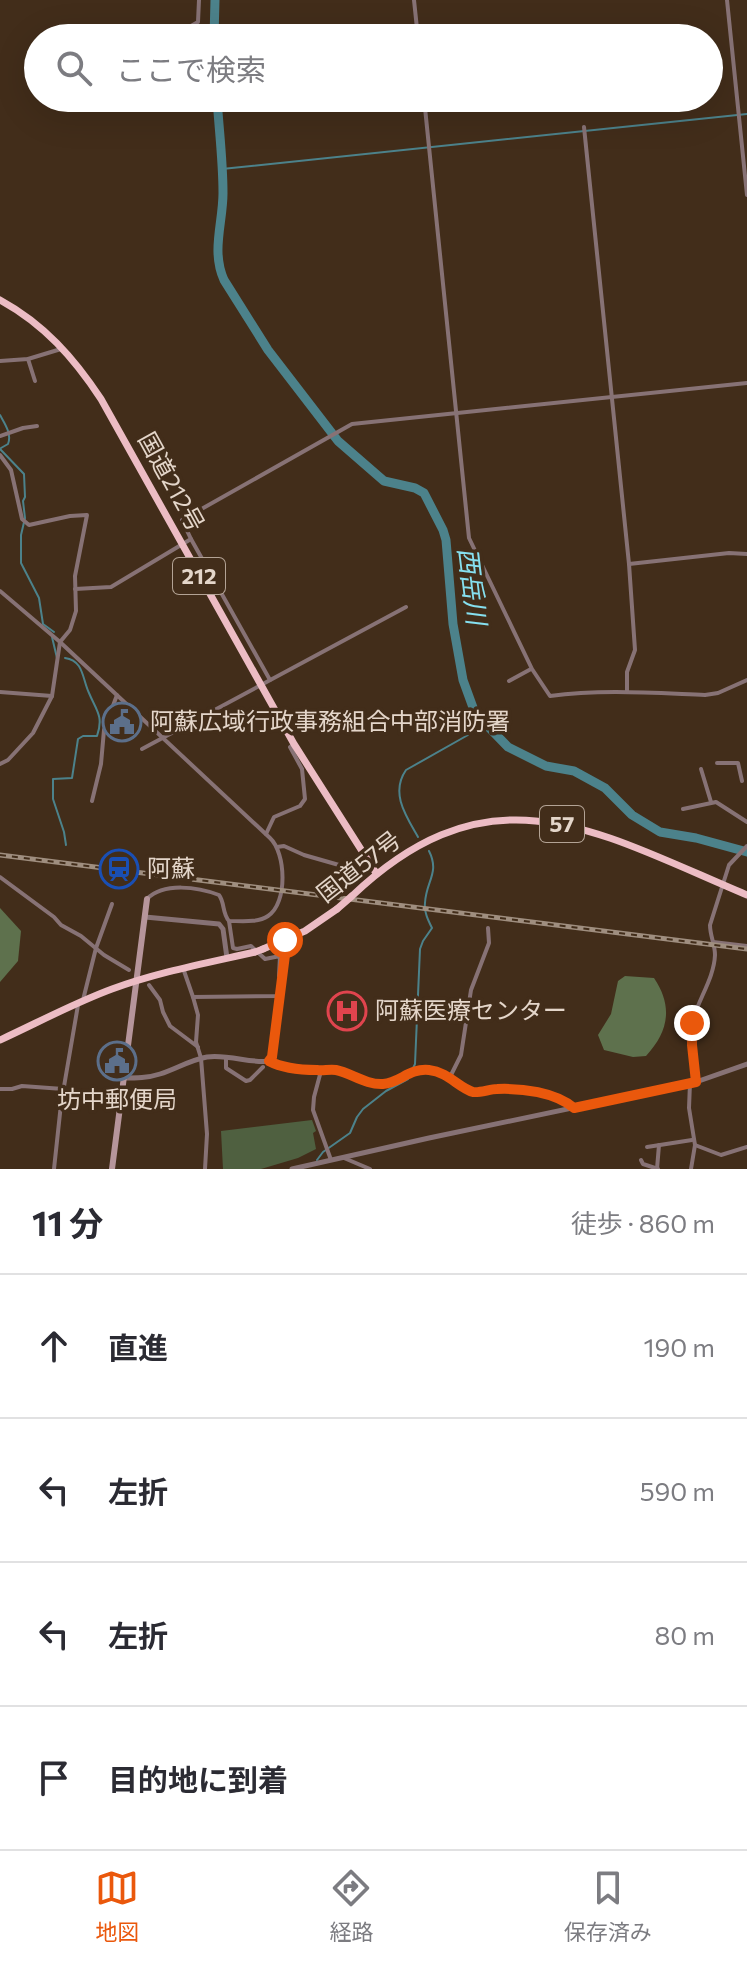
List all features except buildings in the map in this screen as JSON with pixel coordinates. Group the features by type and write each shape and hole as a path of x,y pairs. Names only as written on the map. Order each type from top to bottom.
{"highway":[{"name":"国道212号","path":"0,300 30,319 63,348 83,371 260,686 376,873"},
{"name":"国道57号","path":"0,1040 81,1002 137,981 259,951 305,931 337,909 376,873 409,851 447,832 481,823 527,820 558,823 608,836 747,895"}],"main road":[{"path":"112,1169 147,899"}],"street":[{"path":"194,24 198,22 199,0"},
{"path":"414,0 417,24"},
{"path":"727,0 747,195"},
{"path":"425,112 469,538 532,669 550,696 627,693 705,695 718,693 747,680"},
{"path":"584,127 629,564 635,650 627,672 627,693"},
{"path":"0,361 28,359 63,348"},
{"path":"28,359 35,381"},
{"path":"270,680 182,520 352,424 747,383"},
{"path":"2,435 37,426"},
{"path":"0,455 11,470 22,519 29,525 87,515 77,562 74,622 60,642 52,696 33,733 8,760 0,764"},
{"path":"75,589 111,587 191,539"},
{"path":"629,564 729,553 747,554"},
{"path":"0,591 60,642 277,847 282,873 279,899 274,910 258,920 229,921"},
{"path":"142,749 406,607"},
{"path":"509,681 532,669"},
{"path":"0,692 52,696"},
{"path":"92,801 101,764 104,730 117,695"},
{"path":"266,834 274,817 300,806 305,799 302,769 290,747 294,744"},
{"path":"717,763 738,763 743,781"},
{"path":"701,769 711,802"},
{"path":"683,809 716,802 747,822"},
{"path":"277,847 284,846 346,867"},
{"path":"691,1169 694,1143 689,1108 693,1082 692,1023 713,968 715,954 710,925 729,865 747,846"},
{"path":"0,877 61,925 129,970"},
{"path":"147,899 155,892 173,888 216,894 229,921 233,948 251,946 265,959 280,956 279,976 283,978"},
{"path":"54,1169 63,1089 81,1002 112,904"},
{"path":"145,917 219,924 223,927 227,959"},
{"path":"450,1077 461,1055 471,990 489,943 488,928"},
{"path":"269,1061 283,978 285,940"},
{"path":"713,942 747,946"},
{"path":"183,968 198,1015 196,1042 201,1058 207,1134 205,1169"},
{"path":"149,985 160,1000 170,1026 198,1047"},
{"path":"193,997 280,996"},
{"path":"123,1078 158,1075 201,1058 226,1057 338,1071 379,1084 407,1073 432,1070 473,1092 503,1088 535,1092 574,1108"},
{"path":"226,1057 226,1068 246,1081 263,1067"},
{"path":"292,1169 693,1082 747,1064"},
{"path":"321,1071 313,1110 332,1161"},
{"path":"0,1089 22,1086 63,1089"},
{"path":"647,1147 694,1143 721,1155 747,1147"},
{"path":"641,1160 643,1164 658,1169 659,1145"},
{"path":"344,1158 354,1166 370,1169"}],"green space":[{"path":"0,908 21,931 18,961 0,982"},
{"path":"625,976 654,978 664,998 664,1028 646,1056 633,1057 604,1050 598,1035 611,1014 618,981"},
{"path":"312,1120 316,1131 313,1133 316,1149 261,1169 223,1169 221,1131"}],"waterway":[{"name":"西岳川","path":"214,24 215,0"},
{"name":"西岳川","path":"218,112 223,204 218,258 224,280 268,350 338,441 384,481 424,493 446,540 453,624 463,680 475,713 508,747 546,766 574,771 605,788 632,815 660,832 747,852"},
{"path":"222,169 747,114"},
{"path":"0,415 9,437 8,444 1,448"},
{"path":"0,449 24,474 25,518 21,535 21,563 39,598 43,624 54,632"},
{"path":"52,637 57,658"},
{"path":"65,658 76,663 82,671 100,723 97,736 78,739 72,778 53,779 53,799 66,845"},
{"path":"418,837 402,804 401,779 406,770 468,735 478,717"},
{"path":"317,1160 350,1133 363,1109 408,1079 415,1064 420,949 432,928 425,906 433,871 429,851"}],"railway":[{"path":"0,855 747,949"}],"place":[{"name":"阿蘇広域行政事務組合中部消防署","path":"122,722"},
{"name":"阿蘇","path":"119,869"},
{"name":"阿蘇医療センター","path":"347,1011"},
{"name":"坊中郵便局","path":"117,1061"}],"route":[{"path":"285,940 279,1016 269,1061 283,1066 338,1071 379,1084 407,1073 432,1070 473,1092 503,1088 535,1092 574,1108 696,1082 692,1023"}]}
